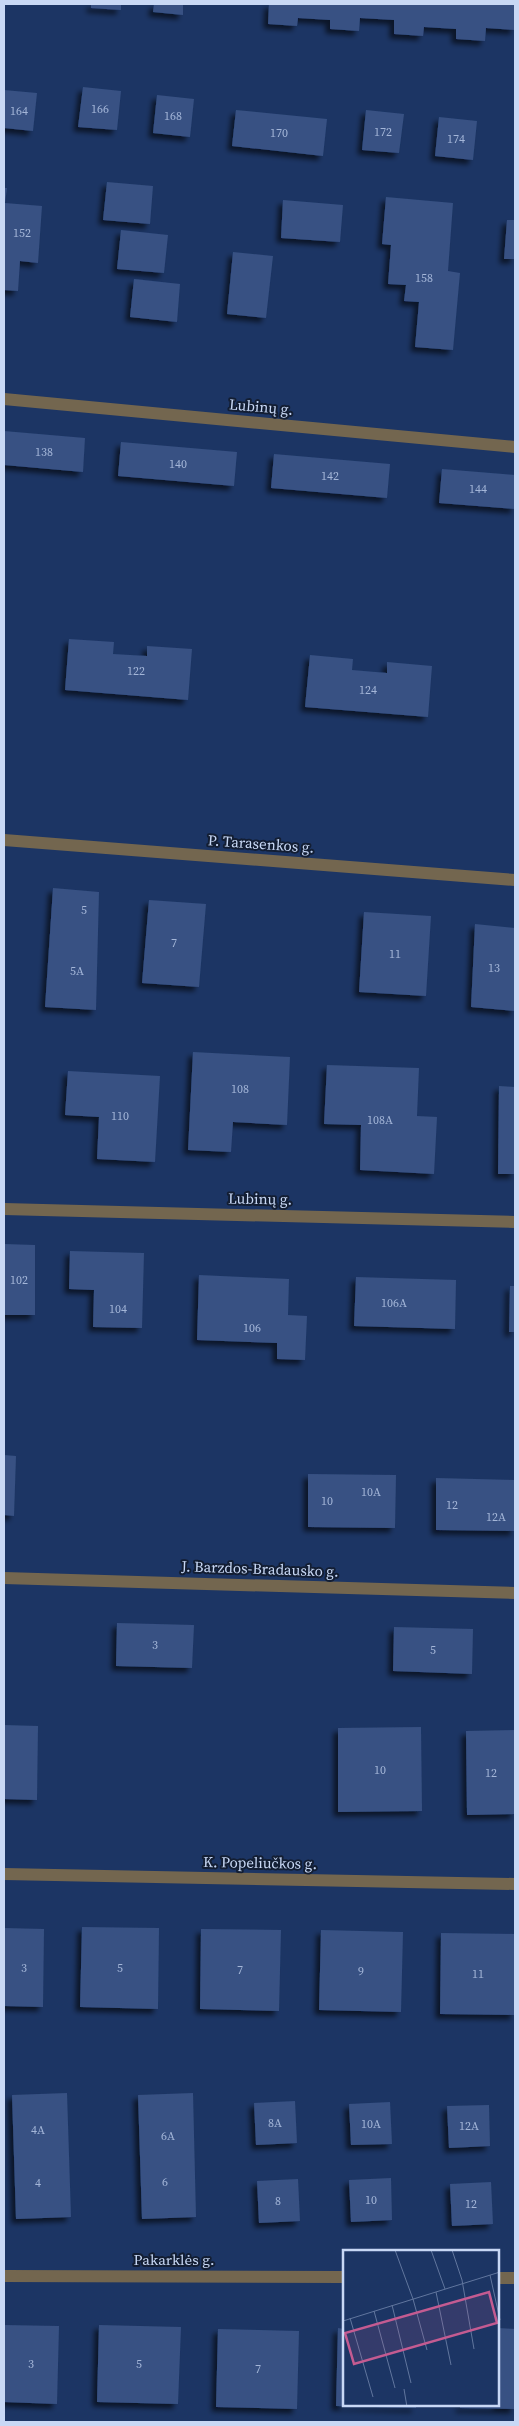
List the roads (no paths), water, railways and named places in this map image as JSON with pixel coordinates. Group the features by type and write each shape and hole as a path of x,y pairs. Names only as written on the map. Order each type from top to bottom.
{"street":[{"name":"Lubinų g.","path":"4,399 515,447"},
{"name":"P. Tarasenkos g.","path":"4,840 515,880"},
{"name":"Lubinų g.","path":"4,1209 515,1222"},
{"name":"J. Barzdos-Bradausko g.","path":"4,1578 515,1593"},
{"name":"K. Popeliučkos g.","path":"4,1874 515,1884"},
{"name":"Pakarklės g.","path":"4,2276 343,2277"},
{"path":"499,2278 515,2278"}]}
